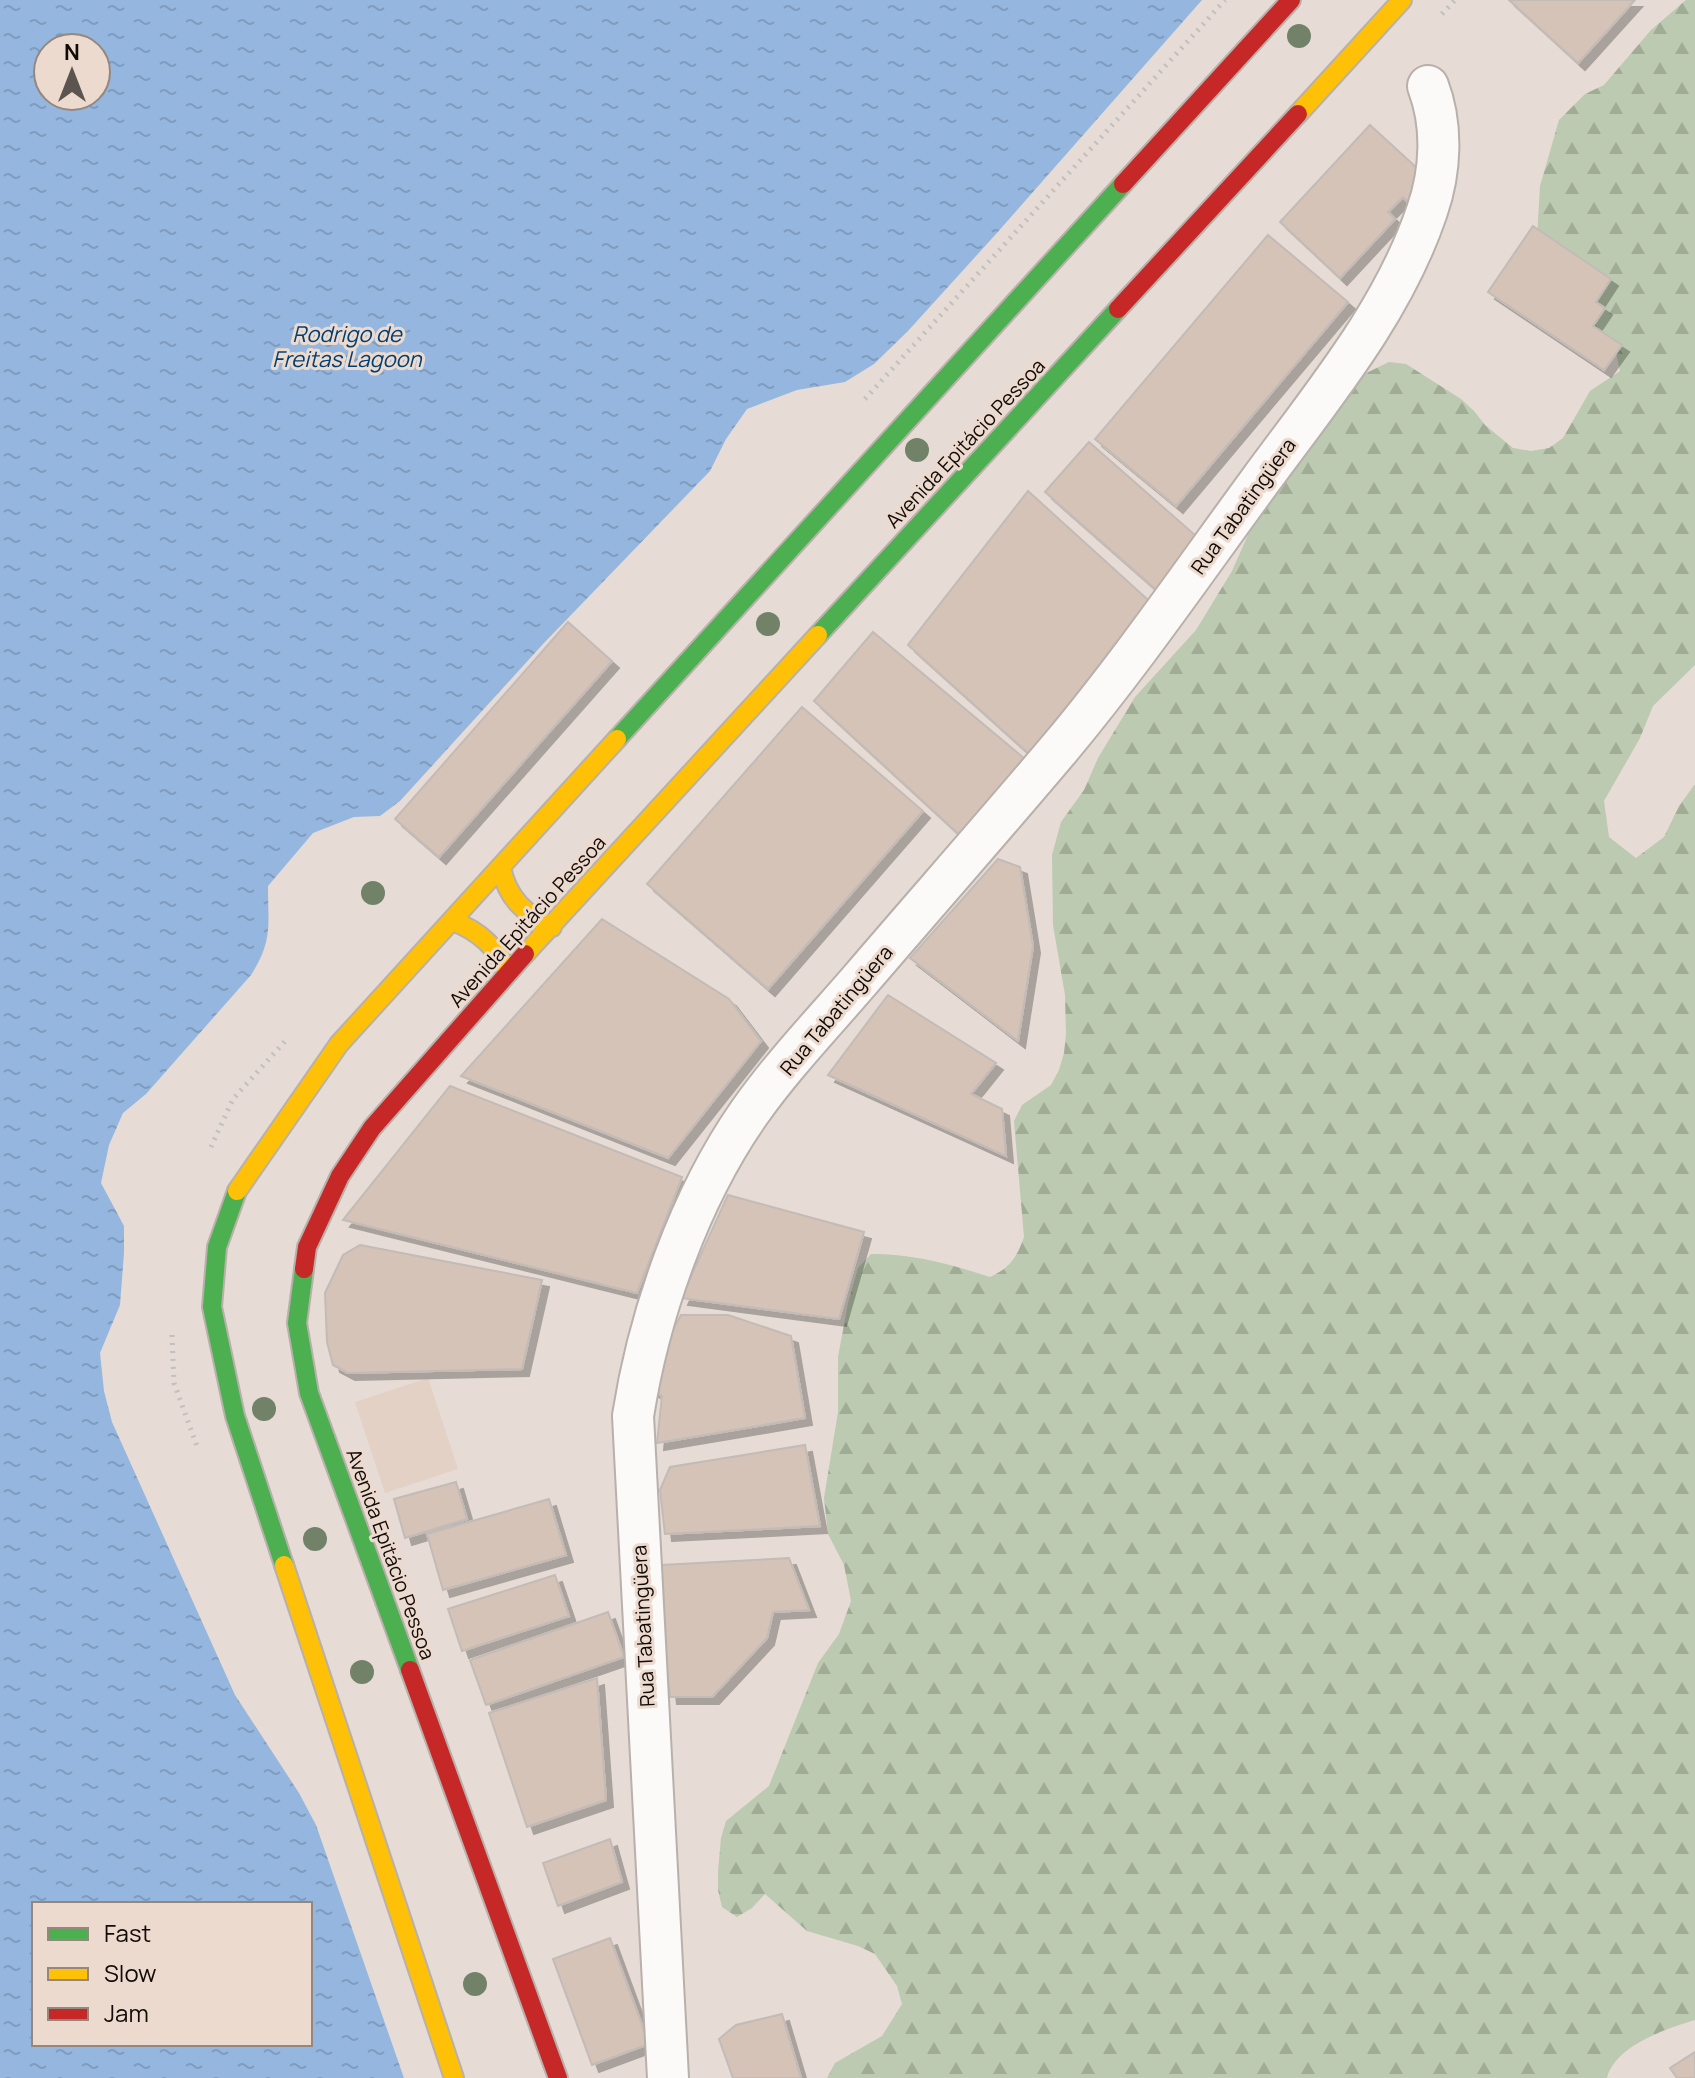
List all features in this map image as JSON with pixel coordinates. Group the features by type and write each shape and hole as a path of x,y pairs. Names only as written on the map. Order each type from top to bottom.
{"highway":[{"path":"454,2078 235,1416 212,1307 217,1247 239,1185 339,1044 1291,0"},
{"name":"Avenida Epitácio Pessoa","path":"558,2078 309,1393 297,1323 307,1247 340,1176 372,1128 509,972 1402,0"},
{"path":"501,868 507,892 519,908 552,927"},
{"path":"453,921 473,928 488,939 509,972"}],"street":[{"name":"Rua Tabatingüera","path":"668,2078 633,1416 639,1377 673,1259 706,1188 748,1114 1072,732 1169,609 1394,290 1428,208 1439,148 1438,111 1428,86"}],"path":[{"path":"1437,20 1455,0"}],"shaded area":[{"path":"428,1378 458,1469 385,1493 355,1402"}],"green space":[{"path":"1686,0 1695,0 1695,665 1653,706 1640,738 1604,801 1609,837 1636,858 1664,837 1679,806 1695,784 1695,2020 1656,2034 1630,2048 1612,2067 1607,2078 827,2078 835,2063 882,2036 902,2004 897,1986 875,1954 807,1931 765,1894 752,1908 737,1917 722,1907 718,1872 726,1821 769,1786 818,1663 839,1634 851,1601 844,1565 828,1534 824,1498 838,1412 838,1357 858,1268 871,1254 887,1254 932,1261 990,1277 1008,1266 1015,1256 1024,1237 1014,1121 1022,1105 1051,1085 1064,1053 1065,995 1053,925 1052,855 1061,822 1084,790 1098,758 1135,697 1196,630 1232,571 1255,519 1356,378 1389,362 1406,364 1461,399 1485,425 1513,448 1531,451 1549,448 1563,438 1590,391 1620,371 1616,353 1606,339 1536,256 1540,186 1559,120 1585,94 1604,85 1651,30"}],"water":[{"name":"Rodrigo de Freitas Lagoon","path":"0,0 1202,0 996,234 874,364 845,382 797,390 747,409 726,439 710,471 543,644 400,801 380,816 354,817 313,833 268,886 266,942 251,975 146,1094 123,1113 109,1145 101,1183 124,1226 120,1305 100,1353 104,1391 112,1422 235,1695 299,1793 316,1825 404,2078 0,2078"}],"building":[{"path":"1509,0 1635,0 1578,63"},
{"path":"1370,125 1430,180 1408,202 1403,197 1388,212 1395,219 1340,278 1280,222"},
{"path":"1533,226 1611,279 1596,302 1605,308 1593,326 1622,345 1604,370 1488,292"},
{"path":"1268,235 1348,302 1176,506 1095,439"},
{"path":"1089,442 1204,543 1160,593 1045,492"},
{"path":"1028,491 1157,608 1038,762 908,645"},
{"path":"568,622 612,661 439,857 395,819"},
{"path":"873,632 1031,764 964,839 814,701"},
{"path":"802,707 923,811 768,989 647,884"},
{"path":"998,859 1020,867 1033,946 1018,1041 910,958"},
{"path":"602,919 729,999 761,1041 668,1158 461,1076"},
{"path":"888,995 996,1063 971,1094 1002,1109 1006,1156 828,1075"},
{"path":"450,1086 682,1177 637,1293 343,1220"},
{"path":"728,1195 864,1232 839,1319 681,1298"},
{"path":"360,1245 542,1280 522,1369 348,1373 333,1365 327,1342 325,1293 343,1255"},
{"path":"681,1315 728,1315 791,1336 805,1418 657,1443 662,1396 643,1385"},
{"path":"805,1445 820,1526 665,1534 660,1490 670,1467"},
{"path":"456,1482 467,1519 405,1538 394,1499"},
{"path":"549,1499 566,1555 443,1590 427,1534"},
{"path":"789,1558 809,1610 773,1612 767,1638 712,1697 670,1697 663,1636 662,1565"},
{"path":"555,1575 569,1616 462,1651 448,1609"},
{"path":"608,1612 624,1657 486,1705 470,1660"},
{"path":"597,1678 606,1800 527,1827 489,1713"},
{"path":"610,1839 622,1882 558,1906 543,1863"},
{"path":"610,1938 649,2044 592,2065 553,1959"},
{"path":"782,2014 801,2078 733,2078 719,2039 736,2025"},
{"path":"1695,2052 1695,2078 1677,2078 1670,2068"}],"traffic: fast":[{"path":"617,739 1123,184"},
{"path":"818,635 1118,309"},
{"path":"237,1191 217,1247 212,1307 235,1416 284,1565"},
{"path":"304,1269 297,1323 309,1393 410,1670"}],"traffic: slow":[{"path":"1298,114 1402,0"},
{"path":"525,954 818,635"},
{"path":"237,1191 339,1044 617,739"},
{"path":"501,868 508,888 519,904 552,927"},
{"path":"453,921 486,941 509,972"},
{"path":"284,1565 454,2078"}],"traffic: jam":[{"path":"1123,184 1291,0"},
{"path":"1118,309 1298,114"},
{"path":"304,1269 307,1247 340,1176 372,1128 525,954"},
{"path":"410,1670 558,2078"}]}
